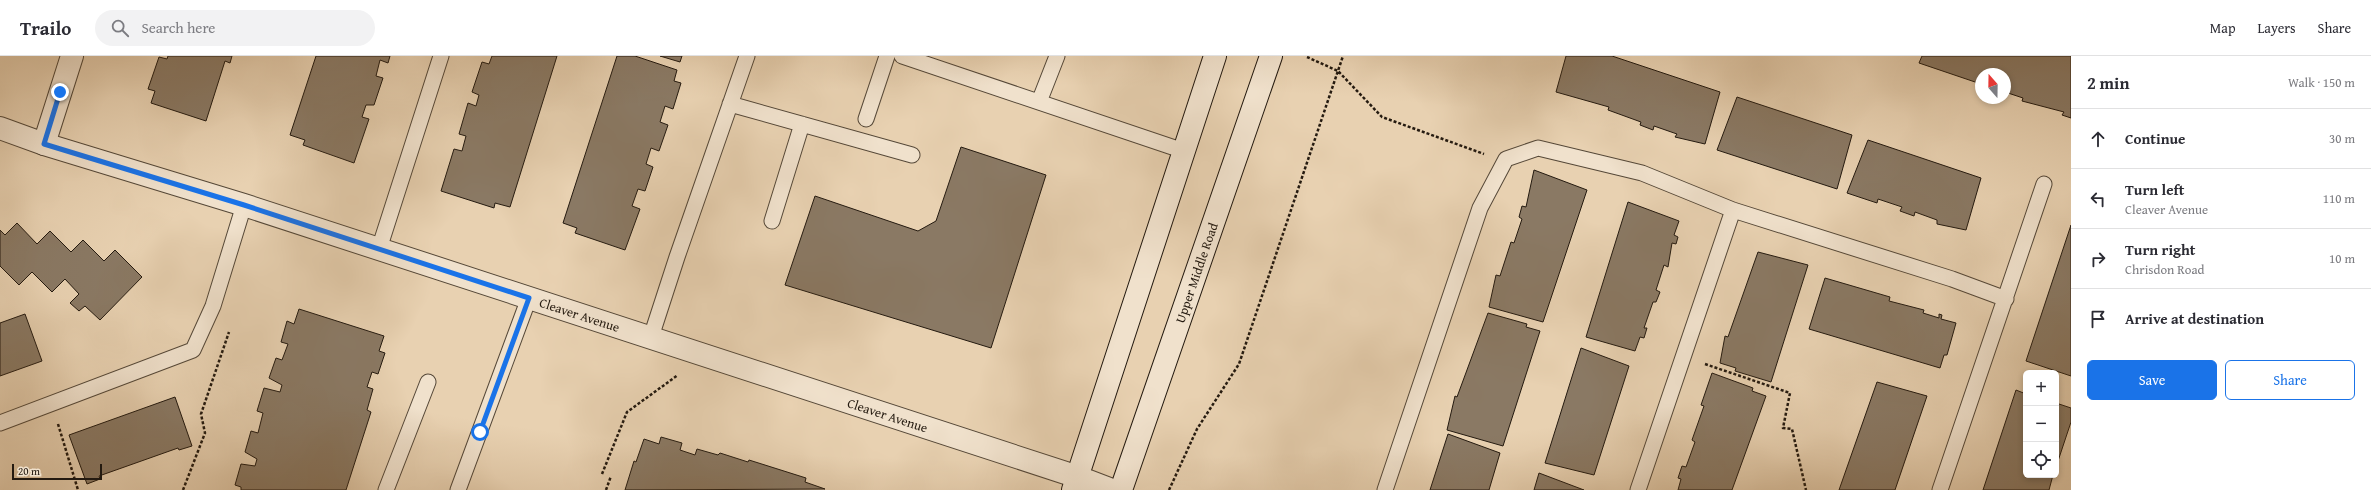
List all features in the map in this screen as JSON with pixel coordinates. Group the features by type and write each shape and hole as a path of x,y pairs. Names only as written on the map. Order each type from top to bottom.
{"street":[{"path":"44,144 72,56"},
{"path":"1076,483 1215,56"},
{"name":"Upper Middle Road","path":"1121,490 1271,56"},
{"name":"Cleaver Avenue","path":"0,128 44,144 244,205 706,355 1076,483 1112,490"}],"lane":[{"path":"379,249 440,56"},
{"path":"651,338 747,56"},
{"path":"866,119 887,56"},
{"path":"902,56 1184,151"},
{"path":"1039,102 1057,56"},
{"path":"730,104 912,155"},
{"path":"772,221 802,124"},
{"path":"1385,490 1480,208 1506,159 1538,148 1642,174 1733,210 1944,276 2006,299"},
{"path":"1940,490 2044,184"},
{"path":"0,423 193,350 213,306 244,205"},
{"path":"1638,490 1733,210"},
{"path":"458,490 529,298"},
{"path":"386,490 428,382"}],"path":[{"path":"1169,490 1197,429 1239,364 1343,56"},
{"path":"1307,57 1338,71 1382,117 1490,156 1506,159"},
{"path":"183,490 205,433 201,414 231,325"},
{"path":"602,474 627,412 706,355"},
{"path":"1683,357 1790,393 1783,428 1792,428 1806,490"},
{"path":"52,403 78,490"},
{"path":"606,490 611,476"}],"building":[{"path":"168,56 232,56 230,63 225,61 206,121 151,103 155,91 148,89 159,57 167,59"},
{"path":"316,56 390,56 388,63 380,60 376,76 383,78 374,105 366,105 362,117 369,119 354,163 303,145 305,140 290,135"},
{"path":"492,56 557,56 510,207 495,203 494,208 441,191 454,149 462,151 466,136 459,134 468,103 476,106 479,95 472,92 482,62 489,64"},
{"path":"617,56 635,56 677,70 674,81 681,83 673,109 665,106 660,122 668,125 659,151 651,148 646,164 653,167 645,191 638,189 632,206 640,209 625,250 575,233 577,228 563,223"},
{"path":"660,56 682,56 680,62"},
{"path":"1566,56 1612,56 1720,92 1705,144 1675,137 1677,134 1654,126 1653,130 1640,125 1641,122 1608,110 1609,107 1556,92"},
{"path":"1922,56 2071,56 2071,118 2062,115 2064,112 2022,101 2023,98 2011,94 2011,68 1975,68 1975,82 1919,63"},
{"path":"1737,97 1852,135 1837,189 1717,150"},
{"path":"1868,140 1981,178 1966,230 1937,224 1937,220 1915,212 1914,216 1900,211 1902,207 1878,199 1877,203 1847,193"},
{"path":"961,147 1046,175 991,348 785,285 815,196 918,231 936,221"},
{"path":"1534,170 1587,190 1543,322 1489,307 1496,275 1500,276 1511,242 1514,243 1522,219 1519,217 1522,206 1526,207"},
{"path":"1628,202 1679,221 1674,235 1678,237 1676,244 1672,243 1668,267 1664,265 1656,290 1660,292 1656,302 1653,302 1644,328 1647,328 1644,338 1640,337 1635,351 1586,337"},
{"path":"17,223 37,244 50,231 71,252 83,240 104,261 115,250 142,277 100,320 85,306 79,311 70,303 79,294 65,279 52,292 32,272 19,285 0,266 0,230 5,235"},
{"path":"2071,225 2071,376 2059,372 2059,370 2053,370 2026,361"},
{"path":"1758,252 1808,265 1771,382 1735,371 1736,368 1720,363 1725,336 1728,337"},
{"path":"1825,278 1890,297 1889,301 1924,310 1923,313 1939,318 1939,314 1942,315 1941,319 1956,323 1947,355 1944,355 1940,368 1809,329"},
{"path":"299,309 384,336 379,351 385,353 378,374 372,372 367,387 373,389 367,410 371,412 346,490 241,490 241,487 235,485 241,464 255,466 257,459 245,452 251,431 258,433 263,413 257,411 264,388 280,392 282,385 269,378 276,358 282,360 288,344 281,342 287,321 294,324"},
{"path":"1488,313 1527,324 1526,327 1540,331 1503,446 1447,430 1455,396 1457,397"},
{"path":"25,314 42,361 0,376 0,323"},
{"path":"1581,348 1629,366 1594,475 1545,463"},
{"path":"1712,373 1753,388 1752,391 1766,396 1732,490 1678,490 1681,479 1678,478 1682,466 1686,467 1695,442 1692,440 1704,406 1701,405"},
{"path":"1877,382 1927,396 1895,490 1839,490"},
{"path":"2016,390 2023,393 2023,478 2052,478 2049,490 1983,490"},
{"path":"175,397 192,446 179,450 178,448 99,476 100,479 87,484 69,435"},
{"path":"2059,404 2071,408 2071,422 2059,458"},
{"path":"1448,434 1500,453 1489,490 1430,490"},
{"path":"661,437 682,443 680,450 695,455 697,449 718,455 720,453 748,462 749,460 806,478 805,482 825,489 625,490 634,461 636,462 644,439 659,444"},
{"path":"1539,473 1584,490 1534,490"}],"route":[{"path":"60,92 44,144 244,205 529,298 480,432"}]}
